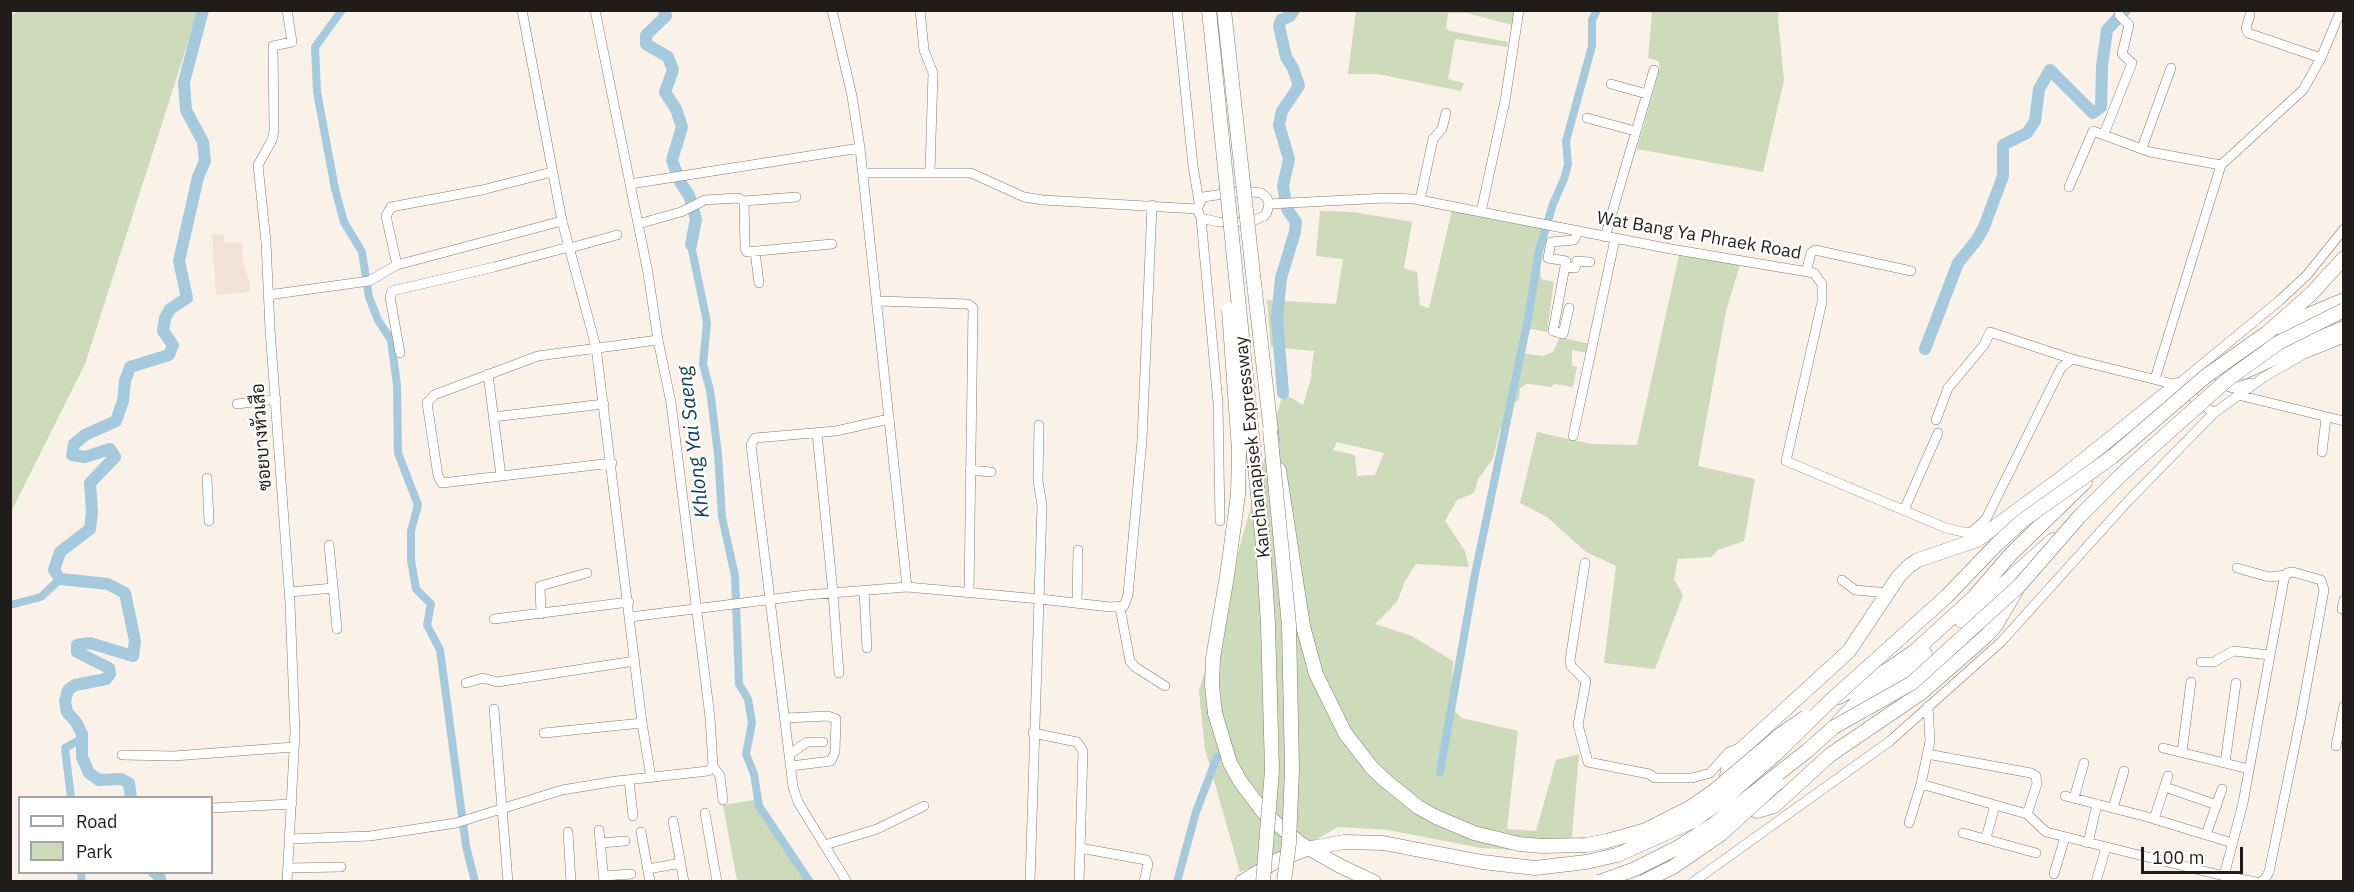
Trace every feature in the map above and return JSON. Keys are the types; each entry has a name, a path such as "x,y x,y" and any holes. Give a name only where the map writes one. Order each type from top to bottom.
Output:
{"highway":[{"name":"Kanchanapisek Expressway","path":"1209,10 1263,545 1268,624 1272,770 1263,882"},
{"name":"Kanchanapisek Expressway","path":"1224,10 1289,625 1292,770 1289,843 1284,882"},
{"path":"1219,115 1224,244 1239,450 1234,535 1213,658 1212,686 1215,713 1230,763 1240,781 1264,813 1301,844 1374,882"},
{"path":"1270,430 1288,517 1309,654 1324,694 1345,733 1372,768 1401,795 1436,817 1474,833 1531,845 1586,845 1626,837 1668,820 1691,807 1714,791 1780,735 1915,651 1964,607 2025,540 2112,457 2192,387 2267,333 2312,293 2343,258"},
{"path":"2267,333 2343,300"},
{"path":"1599,882 1635,870 1677,848 1714,824 1834,728 1858,701 1904,672 2079,517 2149,448 2227,380 2278,343 2343,310"},
{"path":"2227,380 2343,328"},
{"path":"2019,586 1996,625 1986,636 1921,693 1826,759 1774,806 1757,811 1752,809 1727,776 1729,765 1746,745 1849,651 1899,576 1918,560 1977,540 2060,479 2176,385"},
{"path":"1242,882 1278,860 1306,849 1344,842 1383,843 1482,862 1535,868 1586,862 1617,855 1693,820 1725,798 1777,753 1947,596 2015,527 2112,457"},
{"path":"1834,728 1912,683 2019,586 2079,517"},
{"path":"1643,882 1673,867 1721,834 1765,795 1807,751"}],"street":[{"name":"ซอยบางหัวเสือ","path":"287,10 292,42 273,46 274,131 272,140 258,165 266,242 290,592 294,747 287,882"},
{"path":"522,10 562,221 596,347 642,723 651,778"},
{"path":"595,10 648,273 670,403 710,717 713,766 720,776 723,800"},
{"path":"832,10 852,96 860,148 907,587"},
{"path":"920,10 924,50 933,73 930,171"},
{"path":"1177,10 1218,403 1220,520"},
{"path":"1481,212 1505,101 1519,10"},
{"path":"2156,379 2221,165 2304,90 2342,10"},
{"path":"2250,15 2246,28 2248,33 2321,58"},
{"path":"2104,134 2132,65 2132,61 2122,53 2129,29 2123,18"},
{"path":"2142,148 2171,68"},
{"path":"1574,436 1610,238 1635,131 1654,70"},
{"path":"1611,84 1647,94"},
{"path":"1420,200 1433,139 1442,129 1446,113"},
{"path":"1587,118 1635,131"},
{"path":"2069,187 2091,134 2096,131 2151,152 2221,165"},
{"path":"630,184 860,148"},
{"path":"397,265 386,216 391,207 482,190 552,172"},
{"name":"Wat Bang Ya Phraek Road","path":"863,173 971,172 1023,196 1043,200 1152,205 1199,210 1218,222 1250,222 1264,216 1269,204 1267,198 1255,191 1203,197 1199,210"},
{"path":"638,224 705,200 735,198 744,201 796,197"},
{"name":"Wat Bang Ya Phraek Road","path":"1269,204 1386,198 1420,200 1610,238 1814,273 1822,284 1822,302 1786,460 1946,528 1966,533 1973,531 1986,519 2061,368 2072,359"},
{"path":"744,201 745,250 748,252 832,244"},
{"path":"630,617 735,603 907,587 1040,598 1120,608 1124,606 1128,595 1142,440 1152,205"},
{"path":"268,295 358,284 369,281 397,265 562,221"},
{"path":"2176,385 2307,275 2343,229"},
{"path":"1569,308 1563,334 1553,331 1566,261 1548,258 1551,242 1574,240 1578,232"},
{"path":"399,353 390,297 392,291 617,235"},
{"path":"1806,272 1811,253 1815,250 1911,271"},
{"path":"755,252 759,283"},
{"path":"1565,267 1575,268 1577,261 1590,262"},
{"path":"877,301 971,305 969,592"},
{"path":"1936,420 1948,388 1984,345 1990,332 2072,359 2176,385 2214,413"},
{"path":"1693,882 1890,741 2001,642 2129,500 2214,413 2264,377 2304,354 2343,338"},
{"path":"612,463 447,483 439,480 427,412 428,400 434,395 538,356 658,340"},
{"path":"2225,346 2217,365 2217,373 2225,385 2233,388 2240,387 2264,377"},
{"path":"488,374 501,476"},
{"path":"2238,395 2343,421"},
{"path":"237,404 276,399"},
{"path":"493,417 604,404"},
{"path":"2322,452 2326,418"},
{"path":"847,882 794,795 752,441 755,438 836,431 889,419"},
{"path":"1030,882 1042,505 1038,475 1039,425"},
{"path":"817,433 839,673"},
{"path":"1904,510 1938,433"},
{"path":"970,470 991,472"},
{"path":"207,478 209,521"},
{"path":"329,545 337,629"},
{"path":"1077,603 1078,550"},
{"path":"1585,563 1570,660 1571,666 1586,681 1578,724 1588,762 1644,773 1655,778 1692,778 1710,773 1729,752 1746,745"},
{"path":"1921,784 2027,814 2046,832 2224,876 2258,882 2265,879 2269,872 2301,716 2324,590 2323,583 2316,578 2293,572 2269,577 2236,568"},
{"path":"541,614 540,586 587,573"},
{"path":"2224,876 2249,769 2286,575"},
{"path":"1842,580 1855,590 1888,592"},
{"path":"290,592 333,588"},
{"path":"864,591 867,648"},
{"path":"494,619 628,602"},
{"path":"1120,608 1130,661 1135,667 1165,686"},
{"path":"2201,662 2214,662 2233,651 2270,656"},
{"path":"466,683 483,678 497,682 635,661"},
{"path":"2182,752 2191,682"},
{"path":"2225,763 2235,683"},
{"path":"1909,823 1927,754 1930,732 1928,706"},
{"path":"2336,746 2343,706"},
{"path":"494,709 508,882"},
{"path":"786,718 828,716 836,719 835,752 831,761 791,766"},
{"path":"544,733 642,723"},
{"path":"1033,734 1077,742 1083,751 1079,882"},
{"path":"790,754 807,742 822,742"},
{"path":"122,755 174,756 294,747"},
{"path":"2163,748 2249,769"},
{"path":"1927,754 2031,773 2036,776 2037,784 2027,814"},
{"path":"2084,764 2069,797 2226,841"},
{"path":"290,839 370,836 456,823 562,790 708,771 713,766"},
{"path":"2113,808 2124,771"},
{"path":"2154,819 2168,776"},
{"path":"630,780 633,816"},
{"path":"2164,787 2217,805"},
{"path":"2206,835 2222,789"},
{"path":"213,808 292,804"},
{"path":"2088,843 2097,804"},
{"path":"1986,838 1995,805"},
{"path":"825,845 877,829 924,806"},
{"path":"705,813 717,882"},
{"path":"673,821 684,882"},
{"path":"599,830 604,879 631,874"},
{"path":"568,832 571,882"},
{"path":"641,832 650,882"},
{"path":"1964,833 2036,853"},
{"path":"2054,874 2065,837"},
{"path":"601,843 625,841"},
{"path":"2096,882 2106,847"},
{"path":"1080,848 1146,860 1148,864 1144,882"},
{"path":"648,869 681,863"},
{"path":"289,868 341,867"}],"shaded area":[{"path":"224,234 225,243 242,242 243,261 250,283 250,292 216,295 212,235"}],"green space":[{"path":"20,10 198,11 85,364 11,512 10,16"},
{"path":"1356,11 1514,11 1512,25 1467,13 1448,13 1446,28 1450,31 1508,42 1507,47 1455,39 1448,79 1464,83 1461,91 1378,74 1348,74"},
{"path":"1649,11 1779,11 1784,80 1763,172 1637,149 1660,68 1658,61 1648,58 1652,14"},
{"path":"1452,210 1543,229 1541,279 1554,282 1547,332 1532,329 1523,332 1521,353 1543,356 1553,352 1560,337 1590,344 1587,353 1572,350 1572,366 1577,367 1573,387 1527,384 1520,388 1519,400 1513,403 1510,427 1500,429 1493,459 1478,479 1474,493 1457,500 1445,521 1465,551 1469,567 1416,564 1405,581 1397,602 1375,624 1412,636 1453,661 1451,708 1462,718 1518,731 1507,829 1536,831 1556,760 1579,754 1571,846 1515,850 1481,848 1388,830 1338,827 1305,846 1240,872 1205,749 1199,691 1283,393 1303,405 1312,375 1314,351 1271,347 1267,300 1336,304 1343,259 1316,256 1320,211 1353,212 1412,222 1404,268 1417,272 1420,305 1429,308","holes":["1337,442 1384,453 1375,475 1357,476 1355,455 1333,450"]},
{"path":"1680,251 1740,265 1726,311 1698,466 1755,479 1744,541 1718,550 1711,557 1678,559 1674,579 1683,595 1655,669 1604,663 1616,566 1586,552 1547,517 1520,503 1537,432 1591,444 1637,445"},
{"path":"754,800 806,881 737,881 723,805"}],"waterway":[{"path":"131,796 129,783 121,779 99,780 89,773 82,757 82,734 76,722 67,712 65,701 68,690 75,685 106,679 110,674 109,668 77,652 77,645 90,643 133,656 135,641 125,593 108,584 60,579 54,570 60,552 90,529 92,512 90,483 115,457 110,449 85,457 72,455 74,444 85,435 116,421 130,367 169,355 173,345 163,331 165,318 170,309 187,298 179,261 198,177 205,161 203,142 186,110 184,82 203,10"},
{"path":"342,10 315,47 317,92 335,189 344,222 362,252 369,297 378,320 391,340 397,385 398,453 418,505 411,531 411,560 416,589 431,604 427,625 440,650 466,846 475,882"},
{"name":"Khlong Yai Saeng","path":"664,10 666,16 646,35 646,44 668,57 673,70 665,92 676,109 682,127 672,160 680,182 689,195 696,219 691,245"},
{"path":"1283,393 1277,318 1281,278 1296,222 1287,209 1283,186 1289,159 1279,125 1282,111 1299,86 1293,68 1286,57 1279,26 1281,20 1290,16 1294,10"},
{"path":"1440,772 1475,574 1528,319 1539,251 1568,164 1566,141 1592,46 1592,20 1597,10"},
{"path":"1925,349 1958,263 1984,227 2003,176 2003,145 2027,133 2035,121 2039,89 2050,70 2093,113 2101,107 2102,66 2107,30 2125,10"},
{"name":"Khlong Yai Saeng","path":"691,245 707,322 703,364 710,390 718,454 722,517 735,576 739,684 748,699 752,723 746,754 754,774 759,806 810,882"},
{"path":"10,605 41,597 60,579"},
{"path":"71,796 65,748 83,738"},
{"path":"1177,882 1196,812 1217,757"},
{"path":"81,874 82,882"},
{"path":"156,874 161,882"}]}
